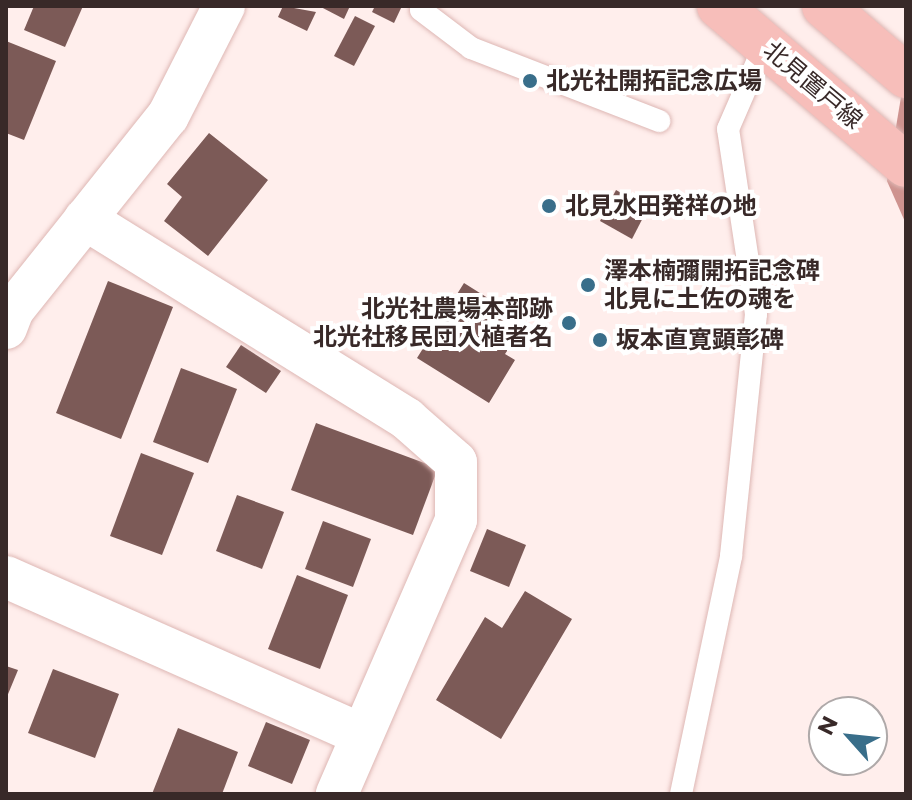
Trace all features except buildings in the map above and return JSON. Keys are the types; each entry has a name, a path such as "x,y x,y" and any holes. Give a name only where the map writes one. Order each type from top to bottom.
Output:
{"main road":[{"name":"北見置戸線","path":"719,6 906,165"},
{"path":"824,6 906,76"}],"street":[{"path":"6,328 13,310 168,116 224,6"},
{"path":"85,219 407,419 456,462 456,520 337,794"},
{"path":"6,577 361,734"}],"lane":[{"path":"423,6 421,10 471,48 659,121"},
{"path":"681,794 731,556 756,314 728,129 774,51"}],"shaded area":[{"path":"906,67 906,224 887,181"}],"place":[{"name":"北光社開拓記念広場","path":"530,81"},
{"name":"北見水田発祥の地","path":"549,206"},
{"name":"澤本楠彌開拓記念碑 北見に土佐の魂を","path":"588,285"},
{"name":"北光社農場本部跡 北光社移民団入植者名","path":"569,323"},
{"name":"坂本直寛顕彰碑","path":"600,340"}]}
